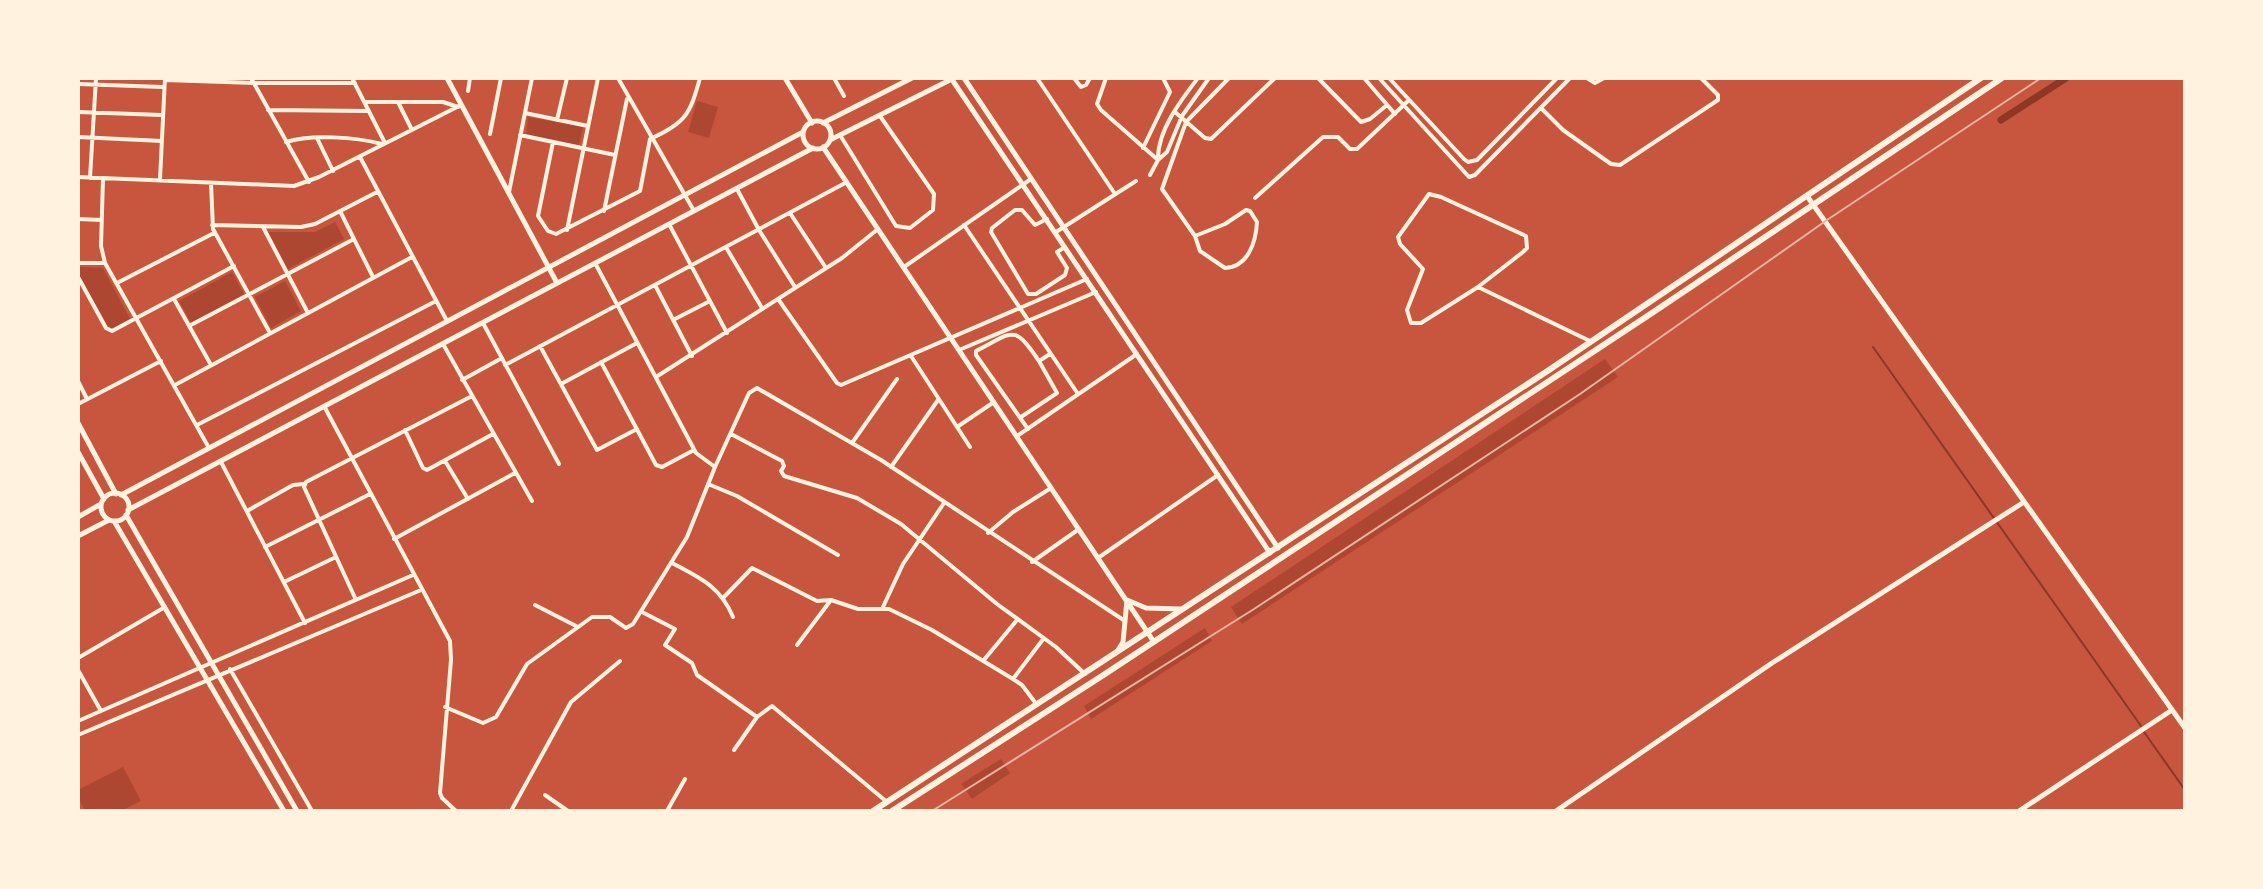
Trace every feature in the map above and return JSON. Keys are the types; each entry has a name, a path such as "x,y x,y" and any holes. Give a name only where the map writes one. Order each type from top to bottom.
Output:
{"main road":[{"path":"873,811 1591,342 1981,78"},
{"path":"897,810 2002,78"}],"street":[{"path":"90,178 96,78"},
{"path":"447,78 557,283"},
{"path":"468,91 470,78"},
{"path":"490,134 501,78"},
{"path":"509,192 532,78"},
{"path":"557,120 567,78"},
{"path":"567,230 598,78"},
{"path":"618,78 650,139 694,211"},
{"path":"650,139 672,129 686,117 700,78"},
{"path":"834,78 844,96"},
{"path":"78,517 803,132 812,123 823,123 912,78"},
{"path":"78,536 813,148 823,147 830,140 952,78 1270,553"},
{"path":"964,78 1278,548"},
{"path":"1037,78 1115,194"},
{"path":"1074,78 1081,87 1090,78"},
{"path":"1106,78 1097,104 1106,116 1158,160"},
{"path":"1143,148 1170,92 1163,78"},
{"path":"1158,160 1158,150 1175,112 1198,78"},
{"path":"1150,175 1158,160 1167,152 1181,118 1209,78"},
{"path":"1195,236 1225,224 1246,210 1257,222 1252,247 1232,268 1221,266 1197,247 1195,236 1162,189 1186,122 1229,78"},
{"path":"1175,112 1205,138 1211,139 1275,78"},
{"path":"1318,78 1361,122 1370,119 1387,105"},
{"path":"1364,78 1395,114"},
{"path":"1379,78 1469,177 1475,175 1570,78"},
{"path":"1389,78 1468,162 1477,160 1557,78"},
{"path":"1587,78 1595,83 1604,78"},
{"path":"1541,108 1569,135 1611,164 1620,165 1718,100 1718,95 1701,78"},
{"path":"160,179 165,79 353,80 384,144"},
{"path":"787,79 812,123"},
{"path":"253,81 309,182"},
{"path":"78,84 163,87"},
{"path":"604,211 628,98"},
{"path":"1255,198 1323,137 1338,137 1354,150 1409,100"},
{"path":"364,102 443,102 460,106"},
{"path":"398,102 412,130"},
{"path":"78,177 294,186 333,171 460,106"},
{"path":"268,110 369,111"},
{"path":"1526,110 1533,116"},
{"path":"78,112 162,115"},
{"path":"525,113 588,126"},
{"path":"840,135 896,226 910,228 933,210 934,194 880,116"},
{"path":"823,123 830,132 830,140"},
{"path":"803,132 806,144 813,148"},
{"path":"520,135 615,155"},
{"path":"78,137 162,141"},
{"path":"286,142 317,138 367,140 384,144"},
{"path":"317,138 333,171"},
{"path":"553,142 538,218 552,233 567,230 640,191 650,139"},
{"path":"823,147 1154,642"},
{"path":"360,157 447,322"},
{"path":"776,168 782,176"},
{"path":"103,178 101,246 105,263 209,448"},
{"path":"904,267 1031,179"},
{"path":"1056,232 1136,181"},
{"path":"505,365 847,182"},
{"path":"211,183 215,233 270,333"},
{"path":"737,189 795,287"},
{"path":"212,225 301,227 377,192"},
{"path":"1429,194 1526,236 1527,248 1478,287 1421,323 1415,324 1408,319 1407,310 1423,269 1400,244 1398,237 1429,194"},
{"path":"1807,196 2185,728"},
{"path":"1047,219 1035,225 1018,209 992,228 991,232 1028,294 1036,294 1065,275 1067,268 1057,252 1065,247"},
{"path":"340,211 373,277"},
{"path":"790,213 826,268"},
{"path":"78,219 101,220"},
{"path":"669,224 727,333"},
{"path":"964,225 1078,394"},
{"path":"263,227 308,313"},
{"path":"656,377 826,268 878,229"},
{"path":"117,283 215,233"},
{"path":"189,326 354,239"},
{"path":"726,248 762,308"},
{"path":"175,385 412,257"},
{"path":"78,263 105,263"},
{"path":"595,263 694,450 715,467"},
{"path":"78,277 108,330 116,330 234,266"},
{"path":"778,299 839,385 1087,279"},
{"path":"655,286 692,356"},
{"path":"1478,287 1591,342"},
{"path":"78,296 86,291"},
{"path":"959,350 1096,292"},
{"path":"174,299 211,365"},
{"path":"197,425 436,301"},
{"path":"673,320 710,301"},
{"path":"1115,322 1123,317"},
{"path":"483,323 559,464"},
{"path":"1020,417 1057,393 1039,361 1016,333 976,351 979,360 1028,429"},
{"path":"561,384 637,343"},
{"path":"443,344 532,501"},
{"path":"540,346 597,450 637,429"},
{"path":"1039,361 1050,354"},
{"path":"1017,436 1137,354"},
{"path":"911,356 970,447"},
{"path":"462,380 502,358"},
{"path":"78,404 161,361"},
{"path":"601,362 657,467 694,450"},
{"path":"852,443 897,379"},
{"path":"78,381 87,399"},
{"path":"445,707 483,723 493,720 527,664 592,617 603,616 629,628 672,563 696,518 715,467 749,393 757,388 891,467 1125,621"},
{"path":"247,511 472,396"},
{"path":"891,467 938,400"},
{"path":"957,427 994,402"},
{"path":"324,406 450,641 440,793 456,811"},
{"path":"78,423 119,494 127,501 127,512 297,811"},
{"path":"405,430 423,468 431,469 493,434"},
{"path":"731,434 782,461 784,476 857,498 920,538 1018,620 1066,655 1085,674"},
{"path":"1201,451 1210,445"},
{"path":"78,452 103,502 102,511 112,520 165,607 284,811"},
{"path":"221,461 305,623"},
{"path":"445,461 468,499"},
{"path":"394,539 515,473"},
{"path":"1098,558 1218,475"},
{"path":"304,484 356,600"},
{"path":"708,484 737,496 838,555"},
{"path":"988,533 1013,512 1052,488"},
{"path":"265,547 370,494"},
{"path":"1556,811 1772,663 2024,502"},
{"path":"883,607 920,538 944,503"},
{"path":"1032,562 1079,529"},
{"path":"284,582 336,557"},
{"path":"672,563 699,577 724,597 733,617"},
{"path":"724,597 752,568 817,601 831,600 858,609 883,607 932,630 1013,679 1022,685 1037,705"},
{"path":"78,721 413,575"},
{"path":"78,735 421,590"},
{"path":"797,645 831,600"},
{"path":"1127,600 1156,609 1185,608"},
{"path":"1116,654 1123,642 1127,600"},
{"path":"535,605 578,627"},
{"path":"78,658 165,607"},
{"path":"642,612 675,629 665,645 692,663 697,675 757,717"},
{"path":"983,661 1018,620"},
{"path":"1013,679 1044,638"},
{"path":"511,811 571,702 620,661"},
{"path":"230,669 312,811"},
{"path":"78,670 101,711"},
{"path":"110,707 117,718"},
{"path":"734,750 757,717 768,707 778,709 887,802"},
{"path":"2019,811 2172,710"},
{"path":"667,811 685,779"},
{"path":"545,795 568,811"}],"shaded area":[{"path":"697,101 718,107 709,138 688,132"},
{"path":"528,117 583,127 579,145 526,136"},
{"path":"335,222 344,239 288,269 268,232 315,232"},
{"path":"78,267 103,268 130,319 110,330 78,273"},
{"path":"232,272 244,294 191,323 179,301"},
{"path":"285,281 301,311 271,328 255,297"},
{"path":"1605,359 1618,377 1242,624 1231,607"},
{"path":"1205,628 1212,641 1091,719 1084,706"},
{"path":"1001,759 1010,773 972,799 961,784"},
{"path":"123,767 141,801 121,811 85,811 78,790"}],"waterway":[{"path":"2001,120 2066,78"},
{"path":"1873,347 2141,726"},
{"path":"2144,732 2185,790"}],"railway":[{"path":"932,811 1254,609 1580,394 1827,220 2041,78"}]}
